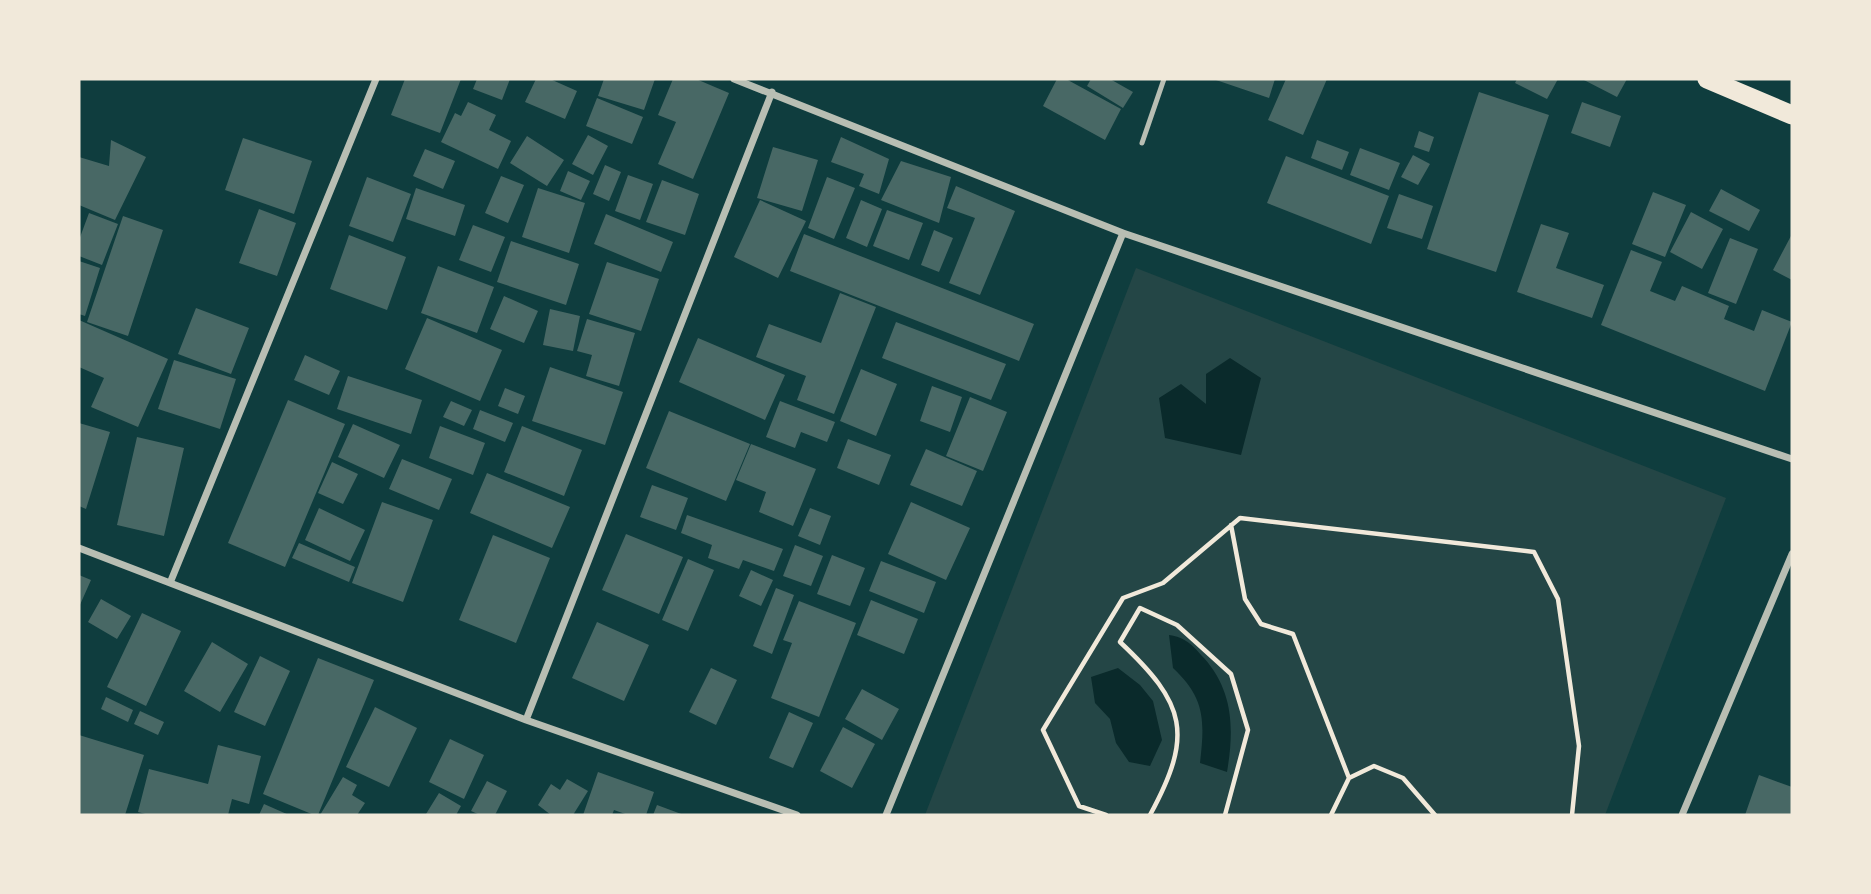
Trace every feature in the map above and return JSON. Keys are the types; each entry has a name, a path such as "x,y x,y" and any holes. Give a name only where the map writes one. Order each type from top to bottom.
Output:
{"highway":[{"path":"1707,79 1792,115"}],"street":[{"path":"170,583 376,79"},
{"path":"734,79 1123,233 1792,459"},
{"path":"526,720 772,92"},
{"path":"886,815 1123,233"},
{"path":"79,548 526,720 797,815"},
{"path":"1682,815 1792,554"}],"lane":[{"path":"1142,143 1164,79"}],"path":[{"path":"1106,815 1079,806 1043,730 1123,598 1163,583 1240,518 1534,551 1558,599 1579,746 1572,815"},
{"path":"1231,525 1245,599 1261,624 1293,634 1349,778"},
{"path":"1150,815 1171,776 1179,722 1154,675 1120,642 1140,608 1177,625 1231,674 1248,730 1225,815"},
{"path":"1331,815 1349,778 1374,766 1403,778 1435,815"}],"shaded area":[{"path":"1136,268 1726,498 1605,815 925,815"},
{"path":"1230,358 1261,378 1241,455 1165,438 1159,398 1181,384 1206,404 1206,374"},
{"path":"1169,635 1185,640 1192,646 1214,671 1221,684 1231,726 1227,772 1200,763 1200,711 1191,689 1173,668"},
{"path":"1118,668 1140,685 1153,701 1162,740 1150,766 1129,762 1116,743 1110,719 1095,703 1091,677"}],"building":[{"path":"405,79 461,79 440,133 391,115"},
{"path":"477,79 510,79 502,100 473,89"},
{"path":"536,79 550,79 577,91 565,119 525,102"},
{"path":"604,79 655,79 644,110 598,96"},
{"path":"673,79 696,79 729,93 693,179 658,164 676,122 658,115"},
{"path":"1057,79 1066,79 1121,109 1105,140 1043,106"},
{"path":"1091,79 1110,79 1133,92 1123,108 1087,86"},
{"path":"1213,79 1275,79 1269,98"},
{"path":"1286,79 1327,79 1303,135 1268,120"},
{"path":"1517,79 1558,79 1547,99 1515,83"},
{"path":"1582,79 1627,79 1617,97"},
{"path":"1479,92 1549,115 1496,272 1427,249"},
{"path":"597,98 643,117 632,144 586,126"},
{"path":"468,102 496,115 489,130 511,141 498,169 441,142 455,113 461,116"},
{"path":"1582,102 1621,116 1610,147 1571,133"},
{"path":"1419,131 1434,137 1429,152 1414,147"},
{"path":"588,135 608,146 593,175 572,164"},
{"path":"527,136 564,160 547,186 510,163"},
{"path":"841,137 889,159 879,194 859,186 864,174 831,162"},
{"path":"243,138 312,161 294,214 225,190"},
{"path":"111,140 146,157 115,220 79,205 79,157 109,166"},
{"path":"1317,140 1349,152 1342,170 1311,158"},
{"path":"773,147 818,160 802,211 757,198"},
{"path":"1360,148 1400,163 1389,190 1350,175"},
{"path":"425,149 455,161 443,189 413,176"},
{"path":"1413,155 1430,164 1418,185 1401,177"},
{"path":"1286,156 1389,196 1371,244 1267,203"},
{"path":"901,161 951,177 939,223 881,200"},
{"path":"605,165 621,172 609,201 593,194"},
{"path":"568,171 590,181 581,200 560,191"},
{"path":"628,175 653,184 640,220 615,211"},
{"path":"501,176 524,185 508,223 485,213"},
{"path":"367,177 411,194 393,242 349,226"},
{"path":"827,177 855,188 834,239 808,228"},
{"path":"662,180 699,194 685,235 646,222"},
{"path":"956,186 1015,211 980,295 949,283 975,218 947,208"},
{"path":"416,188 465,205 455,236 406,219"},
{"path":"538,188 585,203 569,253 522,237"},
{"path":"1721,189 1760,210 1749,231 1709,211"},
{"path":"1653,192 1686,205 1665,257 1632,244"},
{"path":"1399,194 1433,206 1422,239 1387,228"},
{"path":"760,200 806,221 778,278 734,257"},
{"path":"861,200 882,209 867,247 846,238"},
{"path":"259,209 296,223 277,276 239,263"},
{"path":"887,210 923,223 909,260 873,246"},
{"path":"1691,212 1723,229 1702,269 1670,252"},
{"path":"89,213 118,224 102,265 79,256 79,240"},
{"path":"606,214 673,242 661,272 594,244"},
{"path":"123,216 163,230 128,336 87,322"},
{"path":"1541,224 1569,233 1556,268 1604,285 1592,318 1517,292"},
{"path":"473,225 505,237 491,272 459,260"},
{"path":"934,230 953,238 939,272 921,265"},
{"path":"804,234 1034,324 1019,361 790,271"},
{"path":"1792,234 1792,280 1773,270"},
{"path":"349,235 406,257 387,310 330,289"},
{"path":"1730,238 1758,249 1736,304 1708,293"},
{"path":"511,241 579,264 566,305 497,282"},
{"path":"1631,250 1662,262 1650,291 1675,301 1682,286 1729,306 1724,319 1754,331 1762,310 1792,322 1765,391 1601,325"},
{"path":"79,261 100,268 85,316 79,314"},
{"path":"607,262 659,279 641,331 589,314"},
{"path":"438,266 494,287 477,333 421,313"},
{"path":"840,293 876,307 834,414 797,400 806,376 756,357 769,324 821,343"},
{"path":"504,296 538,311 524,343 490,329"},
{"path":"196,308 249,328 231,374 178,354"},
{"path":"550,309 580,316 573,351 543,345"},
{"path":"427,318 502,350 480,401 405,369"},
{"path":"587,319 635,333 619,386 586,376 592,355 577,351"},
{"path":"79,320 168,359 138,427 91,407 104,378 79,367"},
{"path":"896,322 1006,364 991,400 882,358"},
{"path":"698,338 785,375 765,420 679,382"},
{"path":"305,355 340,371 329,395 294,380"},
{"path":"174,360 236,379 220,429 158,409"},
{"path":"550,367 623,392 605,445 532,421"},
{"path":"861,369 897,384 876,436 840,421"},
{"path":"348,376 422,400 411,434 337,409"},
{"path":"932,386 962,397 950,432 920,421"},
{"path":"505,388 525,396 518,414 498,406"},
{"path":"970,397 1007,412 983,471 946,456"},
{"path":"288,400 345,424 285,567 228,543"},
{"path":"451,401 472,410 464,426 443,417"},
{"path":"780,401 835,422 827,442 801,432 795,448 766,437"},
{"path":"480,410 513,423 505,442 473,429"},
{"path":"669,411 750,444 726,501 646,468"},
{"path":"79,423 110,432 86,509 79,506"},
{"path":"353,424 400,445 384,478 338,457"},
{"path":"440,426 485,443 473,475 429,458"},
{"path":"522,426 582,450 564,496 504,472"},
{"path":"137,437 184,448 164,536 117,525"},
{"path":"848,439 891,455 879,485 837,468"},
{"path":"751,444 816,469 793,526 759,512 766,492 736,480"},
{"path":"926,449 977,471 962,506 910,485"},
{"path":"402,459 452,479 439,510 389,489"},
{"path":"332,462 358,474 343,504 318,493"},
{"path":"487,473 570,507 552,548 470,513"},
{"path":"652,485 688,498 676,530 640,517"},
{"path":"382,502 433,520 403,602 352,583"},
{"path":"911,502 970,528 946,580 888,554"},
{"path":"319,508 365,530 350,561 305,540"},
{"path":"810,508 831,516 820,545 798,536"},
{"path":"687,515 783,549 774,571 743,560 739,569 708,558 712,545 681,533"},
{"path":"626,534 683,557 659,614 602,590"},
{"path":"493,535 550,558 516,643 459,620"},
{"path":"299,543 355,567 349,582 292,558"},
{"path":"795,545 823,556 811,586 783,576"},
{"path":"832,555 865,568 850,606 817,594"},
{"path":"688,559 714,570 688,631 662,620"},
{"path":"881,561 936,582 924,613 869,591"},
{"path":"751,570 773,580 761,606 739,596"},
{"path":"79,575 91,580 79,607"},
{"path":"776,588 794,595 772,654 753,646"},
{"path":"101,599 131,616 117,639 88,622"},
{"path":"871,600 918,619 904,654 857,635"},
{"path":"799,601 856,623 819,717 771,698 792,643 783,640"},
{"path":"142,613 181,631 146,706 107,687"},
{"path":"597,622 649,645 624,701 572,678"},
{"path":"212,642 248,664 220,712 184,691"},
{"path":"260,656 290,671 265,726 234,712"},
{"path":"318,658 374,680 318,815 314,815 263,794"},
{"path":"711,668 737,680 716,725 689,712"},
{"path":"862,689 899,709 882,740 845,719"},
{"path":"106,697 133,710 128,722 101,709"},
{"path":"375,707 417,728 389,787 346,767"},
{"path":"140,711 164,722 158,735 134,724"},
{"path":"789,712 813,723 793,768 769,758"},
{"path":"843,727 875,744 852,788 820,771"},
{"path":"79,735 144,755 125,815 79,814"},
{"path":"450,739 484,755 464,799 429,782"},
{"path":"218,745 261,756 249,804 232,799 228,815 149,815 138,812 149,769 208,784"},
{"path":"598,772 654,792 646,815 628,815 614,810 612,815 583,815"},
{"path":"1759,775 1792,787 1792,815 1745,815"},
{"path":"343,777 357,785 352,795 365,803 357,815 320,815"},
{"path":"567,779 588,791 573,815 551,815 538,805 551,784 560,790"},
{"path":"487,781 507,791 495,815 480,815 471,811"},
{"path":"439,793 461,806 456,815 426,814"},
{"path":"264,804 289,815 259,815"},
{"path":"657,805 684,815 653,815"}]}
